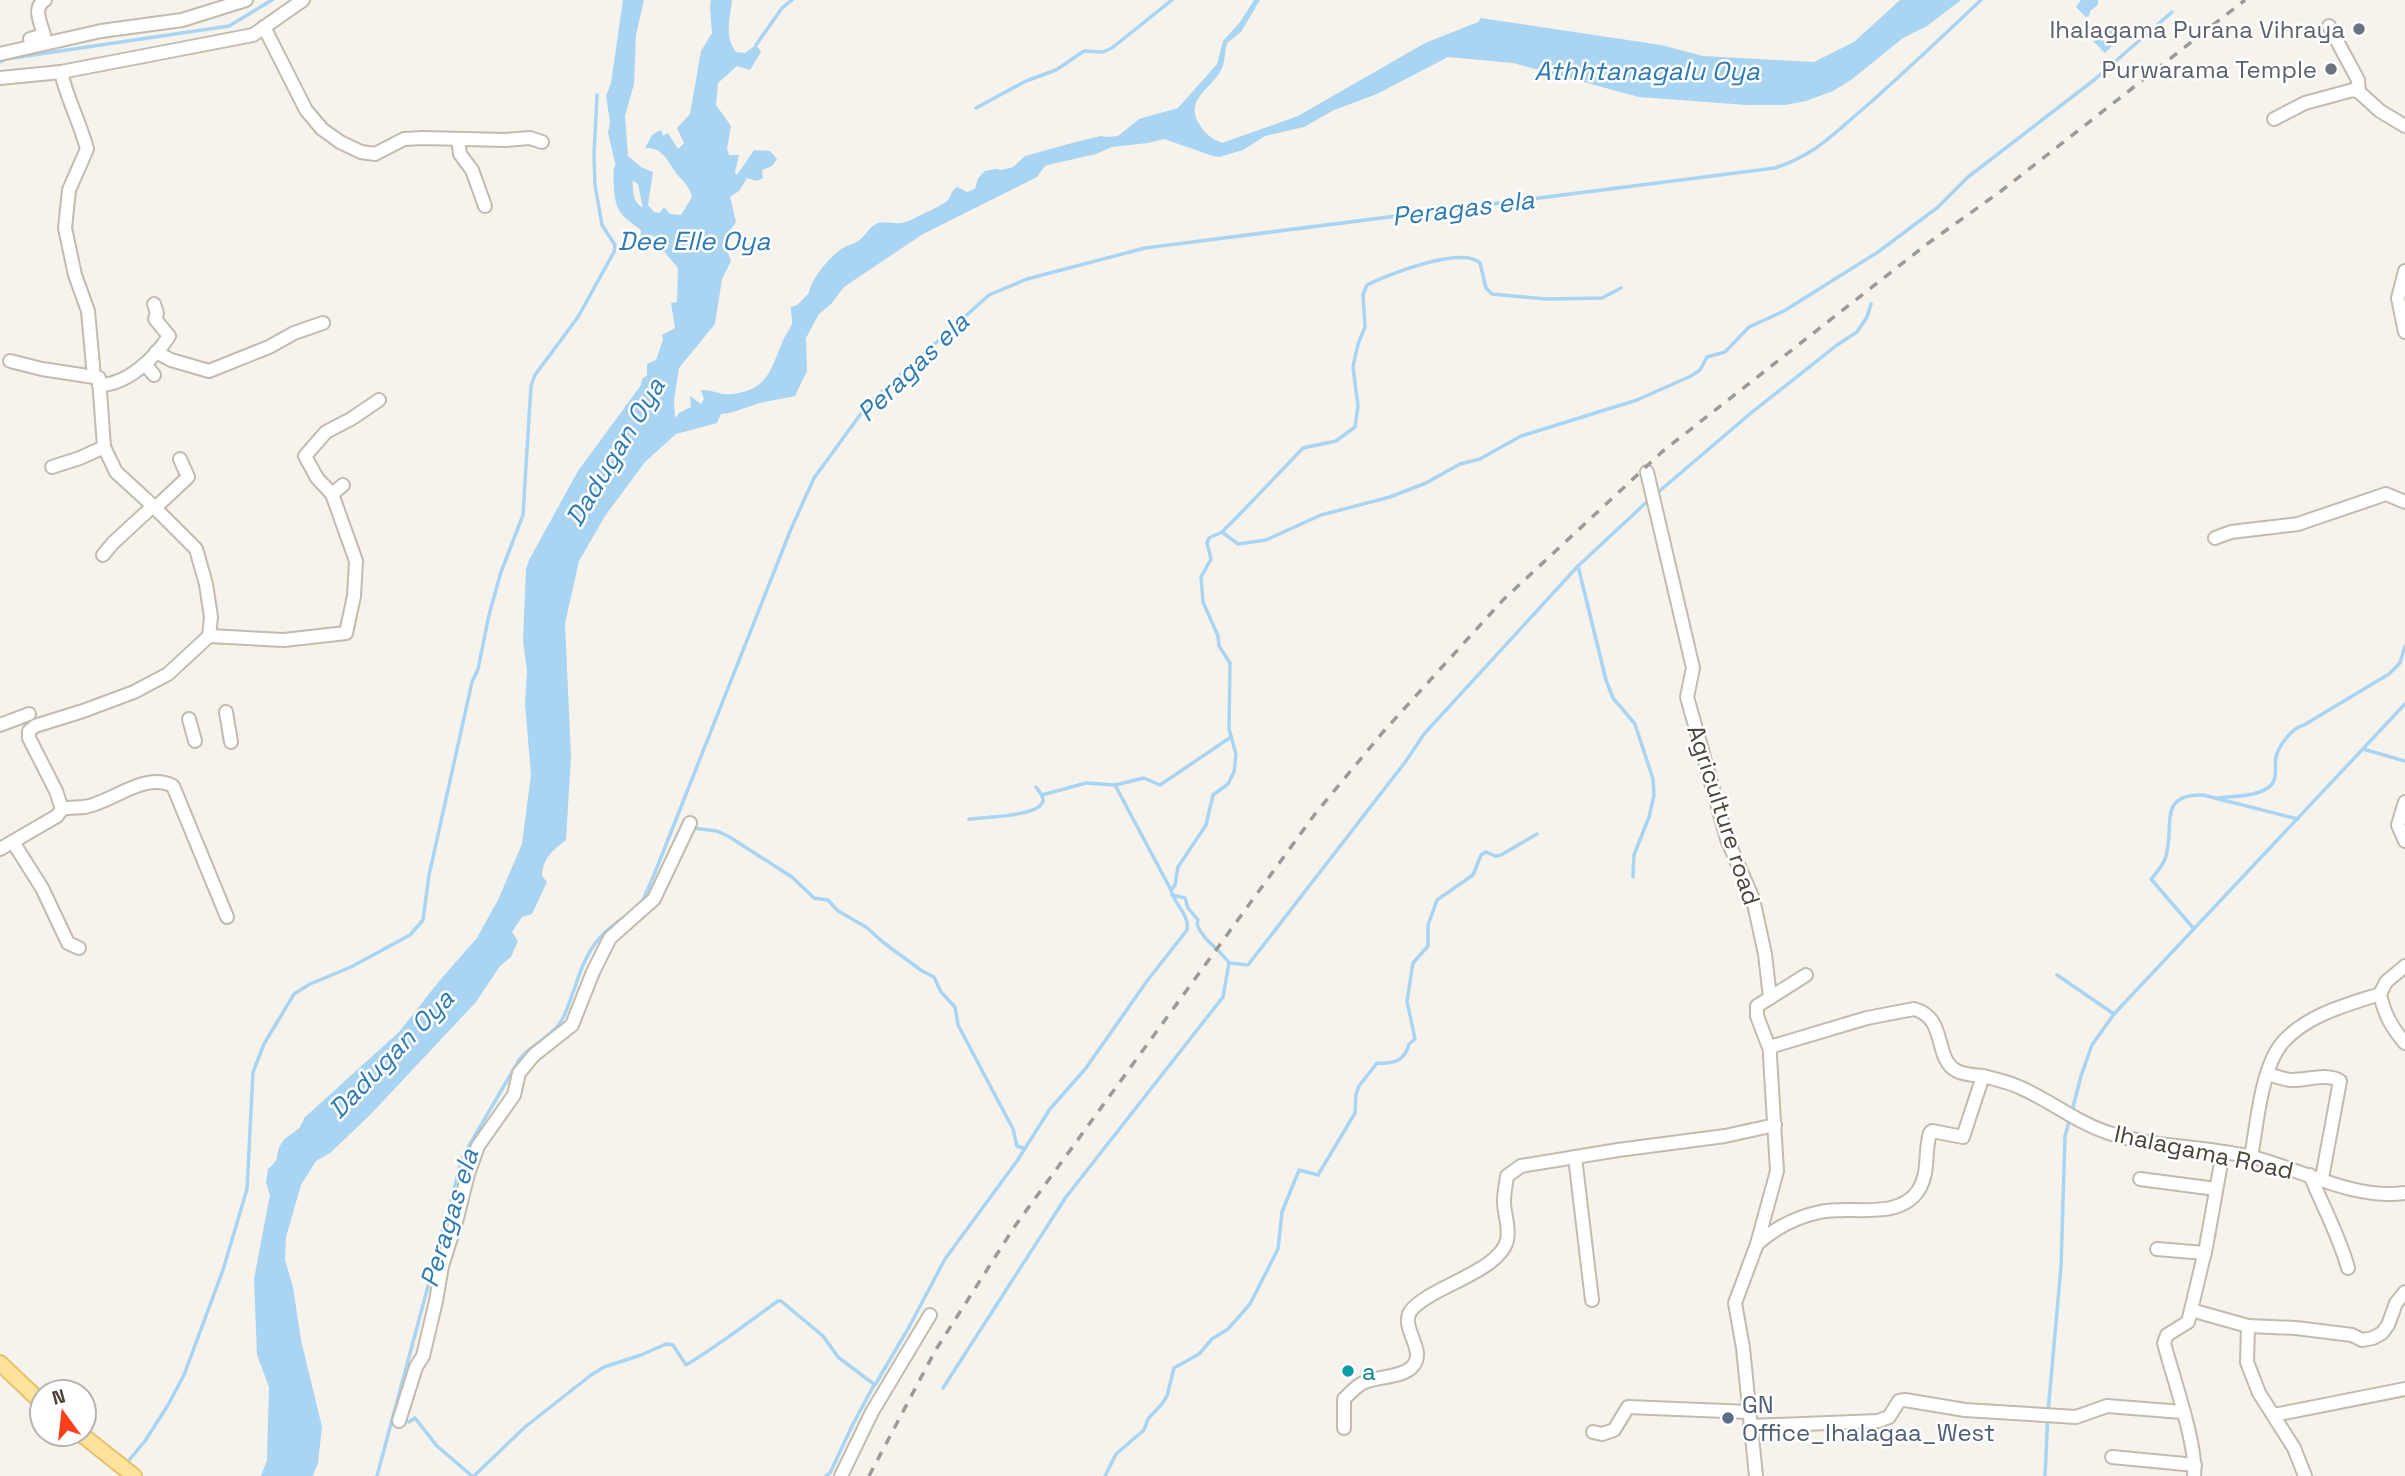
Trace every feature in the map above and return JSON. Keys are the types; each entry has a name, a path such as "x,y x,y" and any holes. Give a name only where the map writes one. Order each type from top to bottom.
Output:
{"main road":[{"path":"0,1363 28,1390"},
{"path":"98,1447 134,1476"}],"street":[{"path":"0,51 44,36 37,12 40,3 45,0"},
{"path":"0,51 101,31 182,20 246,0"},
{"path":"0,78 61,72 253,35 303,0"},
{"path":"2329,26 2358,80 2360,92 2380,111 2405,126"},
{"path":"264,27 306,110 322,129 360,152 375,154 404,139 530,138 542,142"},
{"path":"61,72 66,96 87,149 69,190 65,228 73,267 88,311 104,447 116,472 196,549 206,584 211,617 209,636 168,674 122,697 36,726 29,731 29,738 56,791 62,809"},
{"path":"2274,119 2305,103 2345,91 2360,92"},
{"path":"458,139 460,154 472,170 485,206"},
{"path":"2405,271 2398,298 2405,332"},
{"path":"10,361 109,385 145,363 169,336 155,319 157,313 154,304"},
{"path":"156,352 171,360 209,372 323,323"},
{"path":"145,363 154,375"},
{"path":"209,636 284,640 346,633 354,596 356,561 332,494 317,478 305,456 326,432 379,400"},
{"path":"52,467 104,447"},
{"path":"103,555 188,477 180,459"},
{"name":"Agriculture road","path":"1647,472 1693,668 1687,697 1727,839 1752,899 1765,954 1769,998"},
{"path":"332,494 344,485"},
{"path":"2215,538 2231,532 2298,524 2386,494 2405,502"},
{"path":"226,712 231,742"},
{"path":"0,726 29,714"},
{"path":"188,719 195,741"},
{"path":"0,849 57,816 62,809 85,807 160,781 173,786 227,917"},
{"path":"2405,802 2398,825 2405,841"},
{"path":"399,1421 416,1367 423,1356 442,1266 478,1146 514,1095 519,1073 534,1055 572,1025 610,938 654,899 690,822"},
{"path":"13,842 42,888 68,943 79,948"},
{"path":"2405,965 2386,982 2380,994 2393,1029 2405,1043"},
{"path":"1756,1476 1735,1303 1757,1244 1777,1171 1770,1050 1756,1011 1757,1006 1806,975"},
{"path":"2251,1157 2272,1058 2282,1042 2301,1026 2334,1009 2380,994"},
{"name":"Ihalagama Road","path":"1770,1050 1773,1046 1859,1020 1914,1009 1922,1011 1933,1021 1946,1058 1959,1073 1983,1076 2018,1086 2107,1133 2251,1157 2351,1190 2376,1195 2405,1193"},
{"path":"2268,1074 2290,1080 2328,1077 2340,1081 2316,1177 2327,1216 2339,1237 2348,1268"},
{"path":"1757,1244 1771,1233 1803,1216 1840,1208 1880,1209 1898,1206 1912,1198 1924,1178 1930,1133 1932,1131 1963,1137 1983,1076"},
{"path":"1344,1428 1344,1399 1365,1382 1403,1372 1411,1368 1416,1361 1417,1347 1410,1333 1408,1316 1411,1311 1500,1253 1507,1240 1504,1204 1507,1176 1521,1166 1640,1146 1724,1136 1775,1125"},
{"path":"2112,1457 2195,1471 2164,1343 2167,1335 2188,1322 2205,1253 2223,1152"},
{"path":"1575,1157 1592,1300"},
{"path":"2140,1180 2216,1189"},
{"path":"2157,1249 2205,1253"},
{"path":"2191,1310 2248,1326 2351,1335 2362,1340 2373,1339 2382,1333 2396,1303 2405,1292"},
{"path":"841,1476 872,1412 930,1315"},
{"path":"2248,1326 2247,1362 2259,1393 2294,1448 2305,1476"},
{"path":"2274,1415 2405,1389"},
{"path":"1750,1426 1878,1421 1889,1417 1899,1401 1905,1400 1965,1410 2076,1417 2107,1406 2182,1412"},
{"path":"1594,1432 1602,1434 1614,1430 1628,1407 1749,1412"}],"water":[{"name":"Dee Elle Oya","path":"623,0 644,0 636,35 634,84 625,116 628,156 641,167 653,172 648,205 654,212 660,213 664,207 670,214 681,215 692,197 687,185 662,154 655,149 645,148 652,135 661,130 663,136 668,133 678,149 684,143 677,128 690,114 701,51 712,33 711,0 732,0 729,34 736,52 745,53 756,45 761,52 750,70 737,66 718,83 716,105 731,126 727,149 729,155 739,155 735,172 737,175 754,150 770,151 777,159 772,166 762,170 763,178 757,181 747,178 739,191 730,197 736,222 723,240 731,261 722,279 715,324 679,368 674,400 675,418 691,407 690,396 701,404 704,399 701,390 733,394 745,392 761,383 791,325 791,307 797,305 809,293 817,275 833,256 861,239 875,224 909,221 946,202 957,187 967,192 975,189 978,178 985,171 1013,167 1025,156 1072,143 1101,136 1118,136 1139,119 1178,108 1217,64 1223,41 1240,22 1254,0 1260,0 1241,32 1227,43 1221,70 1197,100 1195,107 1195,114 1203,129 1222,143 1298,116 1425,43 1478,22 1481,18 1661,45 1703,56 1814,62 1854,42 1900,0 1961,0 1927,26 1903,38 1833,91 1785,105 1639,97 1513,63 1448,57 1377,94 1334,110 1304,127 1265,136 1243,150 1219,157 1164,139 1112,147 1096,154 1045,166 1037,177 923,234 844,287 819,314 806,338 807,371 795,396 721,414 717,423 676,434 645,462 605,516 579,561 565,624 571,756 566,840 546,860 542,876 547,882 532,914 522,917 512,932 518,941 511,957 500,966 476,1002 369,1116 330,1153 316,1161 301,1185 286,1237 285,1260 322,1427 318,1463 313,1476 261,1476 267,1460 269,1387 257,1355 254,1279 270,1195 266,1183 268,1169 276,1159 281,1144 300,1127 304,1118 399,1032 477,938 498,900 522,844 531,775 525,704 527,671 523,641 526,569 578,471 641,385 642,379 647,375 647,364 656,360 663,340 662,335 675,328 671,303 677,302 678,268 652,235 646,237 651,249 640,245 641,230 633,224 630,216 634,215 636,209 640,212 643,209 638,184 629,178 630,193 623,196 608,133 610,122 606,96 611,83"},
{"path":"2081,0 2098,0 2098,5 2090,11 2089,16 2086,17 2076,7"},
{"path":"2107,26 2120,38 2105,53 2093,41"}],"waterway":[{"path":"0,62 229,26 272,0"},
{"path":"756,45 782,8 792,0"},
{"path":"976,108 1026,81 1056,70 1084,51 1103,52 1112,48 1172,0"},
{"name":"Peragas ela","path":"637,907 654,875 791,529 814,478 868,404 989,295 1027,279 1145,248 1775,168 1802,157 1832,136 1981,0"},
{"path":"1222,532 1238,544 1266,540 1321,515 1390,497 1426,483 1460,464 1480,459 1521,436 1637,400 1691,376 1700,370 1707,357 1725,352 1749,327 1784,311 1878,252 1938,207 1968,177 2094,80 2172,12"},
{"path":"125,1465 145,1441 184,1375 223,1270 247,1189 253,1072 264,1044 294,994 410,935 423,920 429,875 472,682 478,669 501,572 523,515 531,386 535,375 578,317 614,252 615,245 602,225 595,185 597,95"},
{"name":"Dadugan Oya","path":"623,171 625,200 631,211 656,225"},
{"path":"1171,890 1175,885 1178,867 1206,825 1213,795 1228,784 1234,772 1236,754 1229,729 1230,663 1219,646 1218,636 1203,602 1201,577 1211,559 1207,543 1209,538 1222,532 1303,448 1336,441 1355,427 1358,406 1353,367 1365,327 1363,295 1367,285 1407,269 1458,258 1480,263 1486,288 1492,294 1546,299 1602,298 1621,288"},
{"path":"1656,494 1751,413 1857,332 1867,317 1871,304"},
{"path":"1633,877 1634,855 1649,817 1654,795 1653,779 1635,724 1613,698 1606,680 1578,566 1650,499"},
{"path":"1230,963 1248,965 1424,734 1578,566"},
{"path":"2218,798 2247,795 2272,784 2278,752 2291,733 2389,674 2400,663 2405,646"},
{"path":"2057,975 2114,1014 2405,704"},
{"path":"1042,795 1086,783 1115,785 1144,778 1160,785 1231,737"},
{"path":"2363,749 2405,761"},
{"path":"474,1476 525,1427 604,1367 666,1344 673,1345 686,1365 778,1301 823,1336 838,1357 875,1385 945,1259 1017,1161 1050,1109 1086,1068 1147,981 1187,930 1184,914 1115,785"},
{"path":"969,819 1032,810 1043,801 1036,787"},
{"path":"2194,929 2151,879 2165,859 2173,806 2189,796 2203,795 2298,819"},
{"path":"692,828 717,831 728,836 792,877 814,898 828,900 838,911 866,927 922,971 934,977 941,992 955,1007 958,1025 1013,1129 1017,1146 1023,1148"},
{"path":"1105,1476 1116,1454 1144,1430 1148,1419 1162,1404 1167,1396 1174,1368 1199,1354 1212,1339 1228,1329 1250,1304 1278,1249 1282,1212 1299,1170 1318,1175 1355,1113 1359,1086 1377,1063 1389,1063 1402,1058 1409,1044 1415,1039 1407,1001 1413,963 1428,946 1428,925 1437,900 1473,875 1481,855 1486,852 1495,856 1501,855 1537,834"},
{"path":"943,1388 1066,1197 1223,997 1229,963 1203,935 1185,898 1172,895"},
{"name":"Peragas ela","path":"377,1476 463,1156 519,1060 551,1033 562,1019 594,945 629,914"},
{"path":"2072,1111 2092,1045 2114,1014"},
{"path":"2045,1476 2061,1267 2065,1136 2070,1118"},
{"path":"826,1476 830,1473 874,1385"},
{"path":"402,1419 409,1422 415,1418 437,1446 472,1476"}],"railway":[{"path":"869,1476 935,1351 1015,1226 1315,814 1383,732 1503,600 1663,451 2245,0"}],"place":[{"name":"Ihalagama Purana Vihraya","path":"2359,29"},
{"name":"Purwarama Temple","path":"2331,69"},
{"name":"a","path":"1348,1371"},
{"name":"GN Office_Ihalagaa_West","path":"1728,1418"}],"water label":[{"name":"Athhtanagalu Oya","path":"1647,71"}]}
